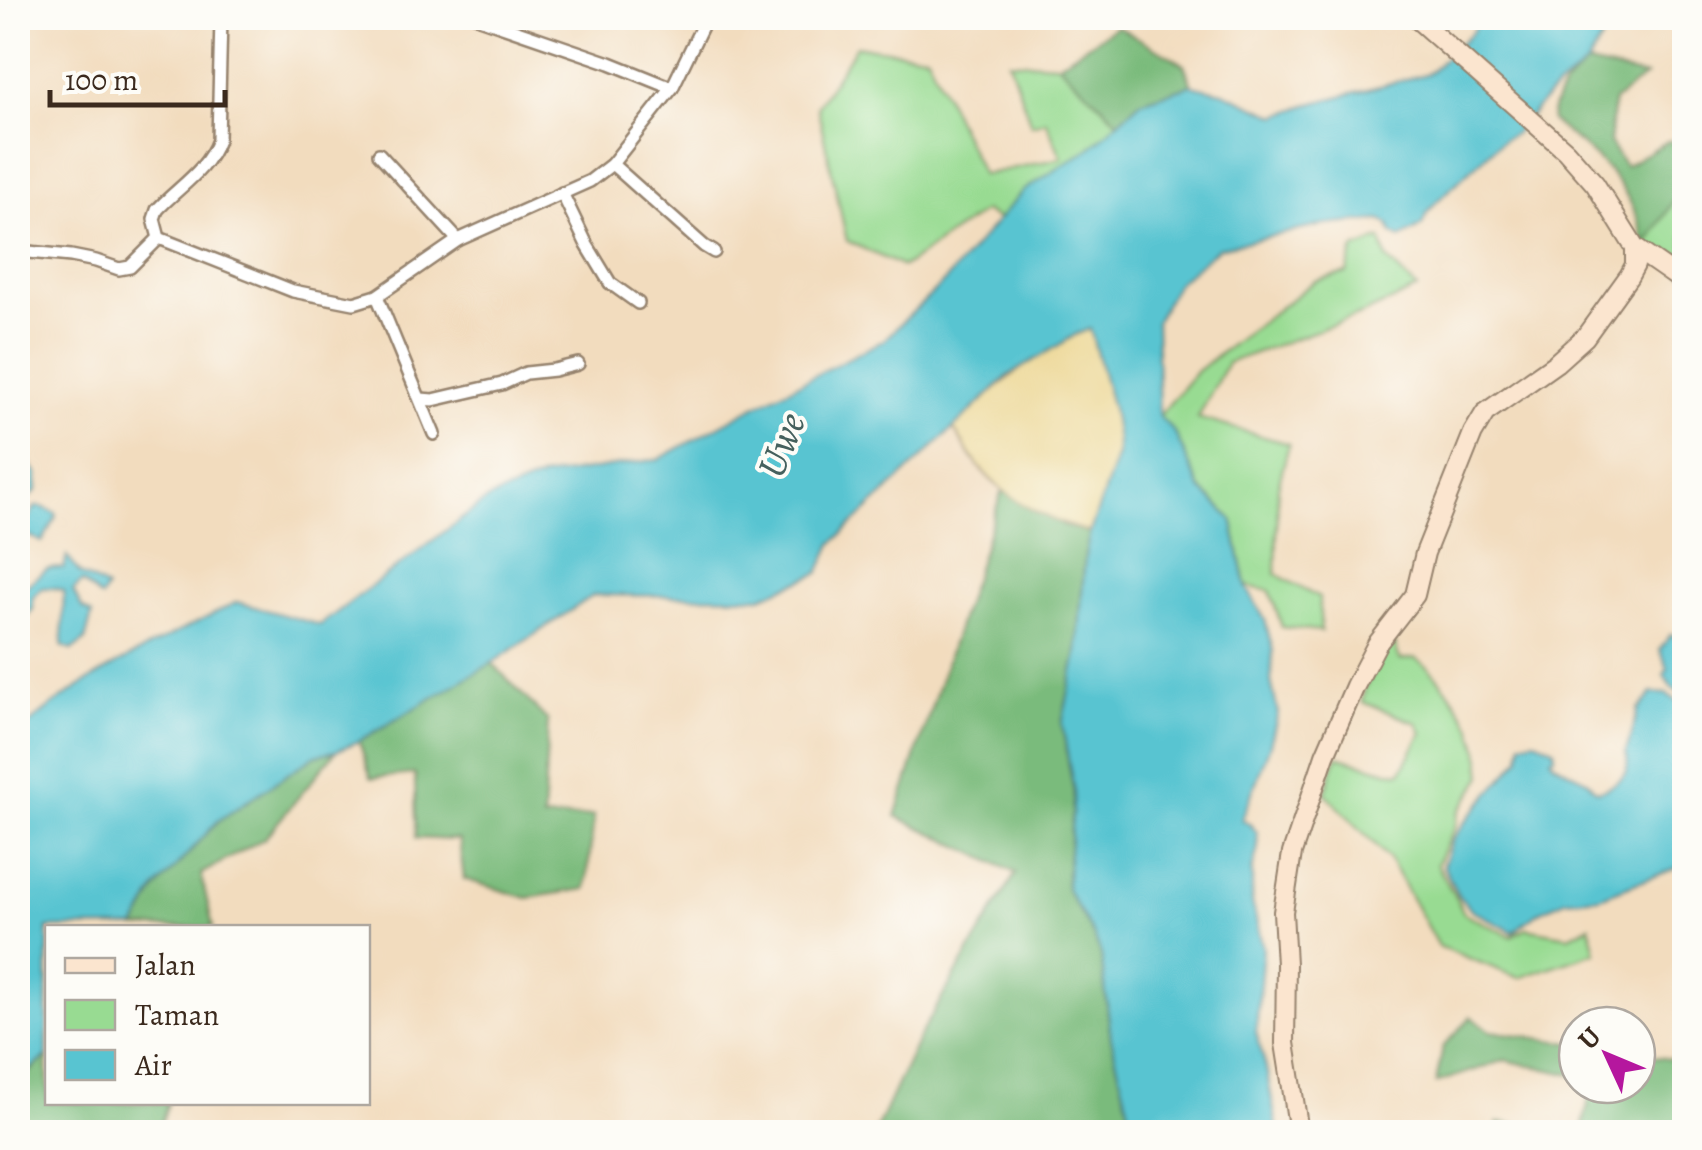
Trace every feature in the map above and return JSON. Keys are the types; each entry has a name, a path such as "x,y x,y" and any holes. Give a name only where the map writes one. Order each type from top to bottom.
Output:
{"street":[{"path":"160,238 154,220 156,210 202,169 218,140 220,18"},
{"path":"480,18 672,88"},
{"path":"160,238 293,292 354,303 378,296 458,240 590,180 612,164 672,88 706,18"},
{"path":"1416,18 1566,151 1595,184 1636,248 1684,282"},
{"path":"378,154 458,240"},
{"path":"612,164 714,252"},
{"path":"562,193 610,284 638,302"},
{"path":"18,250 70,256 118,269 130,267 160,238"},
{"path":"1299,1132 1284,1043 1283,912 1292,854 1325,755 1354,686 1377,644 1415,596 1440,510 1472,433 1485,414 1585,337 1628,276 1636,248"},
{"path":"378,296 434,434"},
{"path":"421,399 450,396 502,384 526,373 578,364"}],"green space":[{"path":"1117,26 1184,64 1192,85 1141,101 1119,122 1058,64"},
{"path":"856,46 927,55 982,175 1062,158 1046,121 1031,125 1009,61 1058,64 1119,122 1090,148 1023,191 998,220 984,211 903,267 847,241 817,106"},
{"path":"1587,64 1646,76 1614,101 1609,143 1625,166 1668,141 1684,142 1684,184 1645,247 1633,207 1612,175 1551,121 1558,96"},
{"path":"1684,184 1684,274 1645,246"},
{"path":"1381,239 1387,259 1417,289 1363,314 1227,363 1198,418 1289,444 1278,487 1276,574 1319,598 1321,631 1282,627 1270,591 1246,586 1232,519 1200,488 1159,416 1197,371 1315,281 1347,273 1354,249"},
{"path":"1002,491 1064,526 1090,532 1077,653 1062,724 1074,793 1066,888 1101,954 1111,1038 1134,1132 875,1132 920,1035 1016,873 896,816"},
{"path":"1392,635 1400,660 1415,658 1451,694 1472,727 1481,759 1483,776 1459,812 1437,864 1464,913 1511,936 1526,928 1569,936 1590,926 1596,952 1519,978 1438,946 1389,859 1325,793 1337,756 1401,772 1422,733 1417,723 1362,702 1365,687"},
{"path":"492,663 548,721 543,819 594,816 586,889 527,898 464,879 459,840 416,838 415,774 371,778 359,741"},
{"path":"336,751 265,838 201,874 213,925 137,925 156,889 218,821 316,755"},
{"path":"1471,1017 1491,1031 1557,1041 1557,1072 1505,1060 1436,1083 1443,1047"},
{"path":"1657,1057 1684,1061 1684,1132 1499,1132 1498,1123 1582,1131 1588,1105 1657,1105"},
{"path":"45,1059 45,1105 167,1105 158,1132 18,1132 19,1089 27,1074"}],"sand":[{"path":"1091,328 1112,405 1117,451 1090,532 1060,523 1016,500 980,468 953,428 1034,359"}],"water":[{"name":"Uwe","path":"1480,18 1614,18 1587,64 1436,202 1422,225 1401,238 1380,220 1323,225 1218,248 1177,283 1156,321 1159,416 1175,433 1200,488 1232,519 1246,586 1265,620 1273,651 1271,681 1278,713 1242,819 1257,833 1252,902 1263,948 1256,1032 1278,1132 1134,1132 1111,1038 1101,954 1066,888 1074,793 1062,724 1077,653 1085,556 1117,455 1112,408 1090,329 1008,376 832,544 819,573 761,597 594,595 492,663 359,741 316,755 218,821 156,889 136,925 45,925 45,1058 18,1084 18,734 68,694 237,602 320,625 488,499 543,477 659,459 884,340 946,280 1023,191 1090,148 1141,101 1192,85 1223,92 1277,116 1429,73 1472,32"},
{"path":"18,459 27,460 37,474 37,490 18,501"},
{"path":"35,507 56,513 42,542 27,535 24,526"},
{"path":"67,556 80,574 107,588 101,598 82,582 73,591 82,608 92,614 85,641 72,650 62,646 64,591 42,588 33,597 33,609 27,617 20,591 47,569 64,568"},
{"path":"1671,634 1684,640 1684,693 1672,688 1664,675 1668,668 1660,650"},
{"path":"1652,693 1667,694 1684,706 1684,865 1600,897 1565,900 1539,912 1513,932 1472,910 1458,896 1443,865 1465,822 1520,758 1522,742 1536,740 1554,748 1553,762 1598,791 1605,789 1625,773 1626,753 1638,710"}]}
